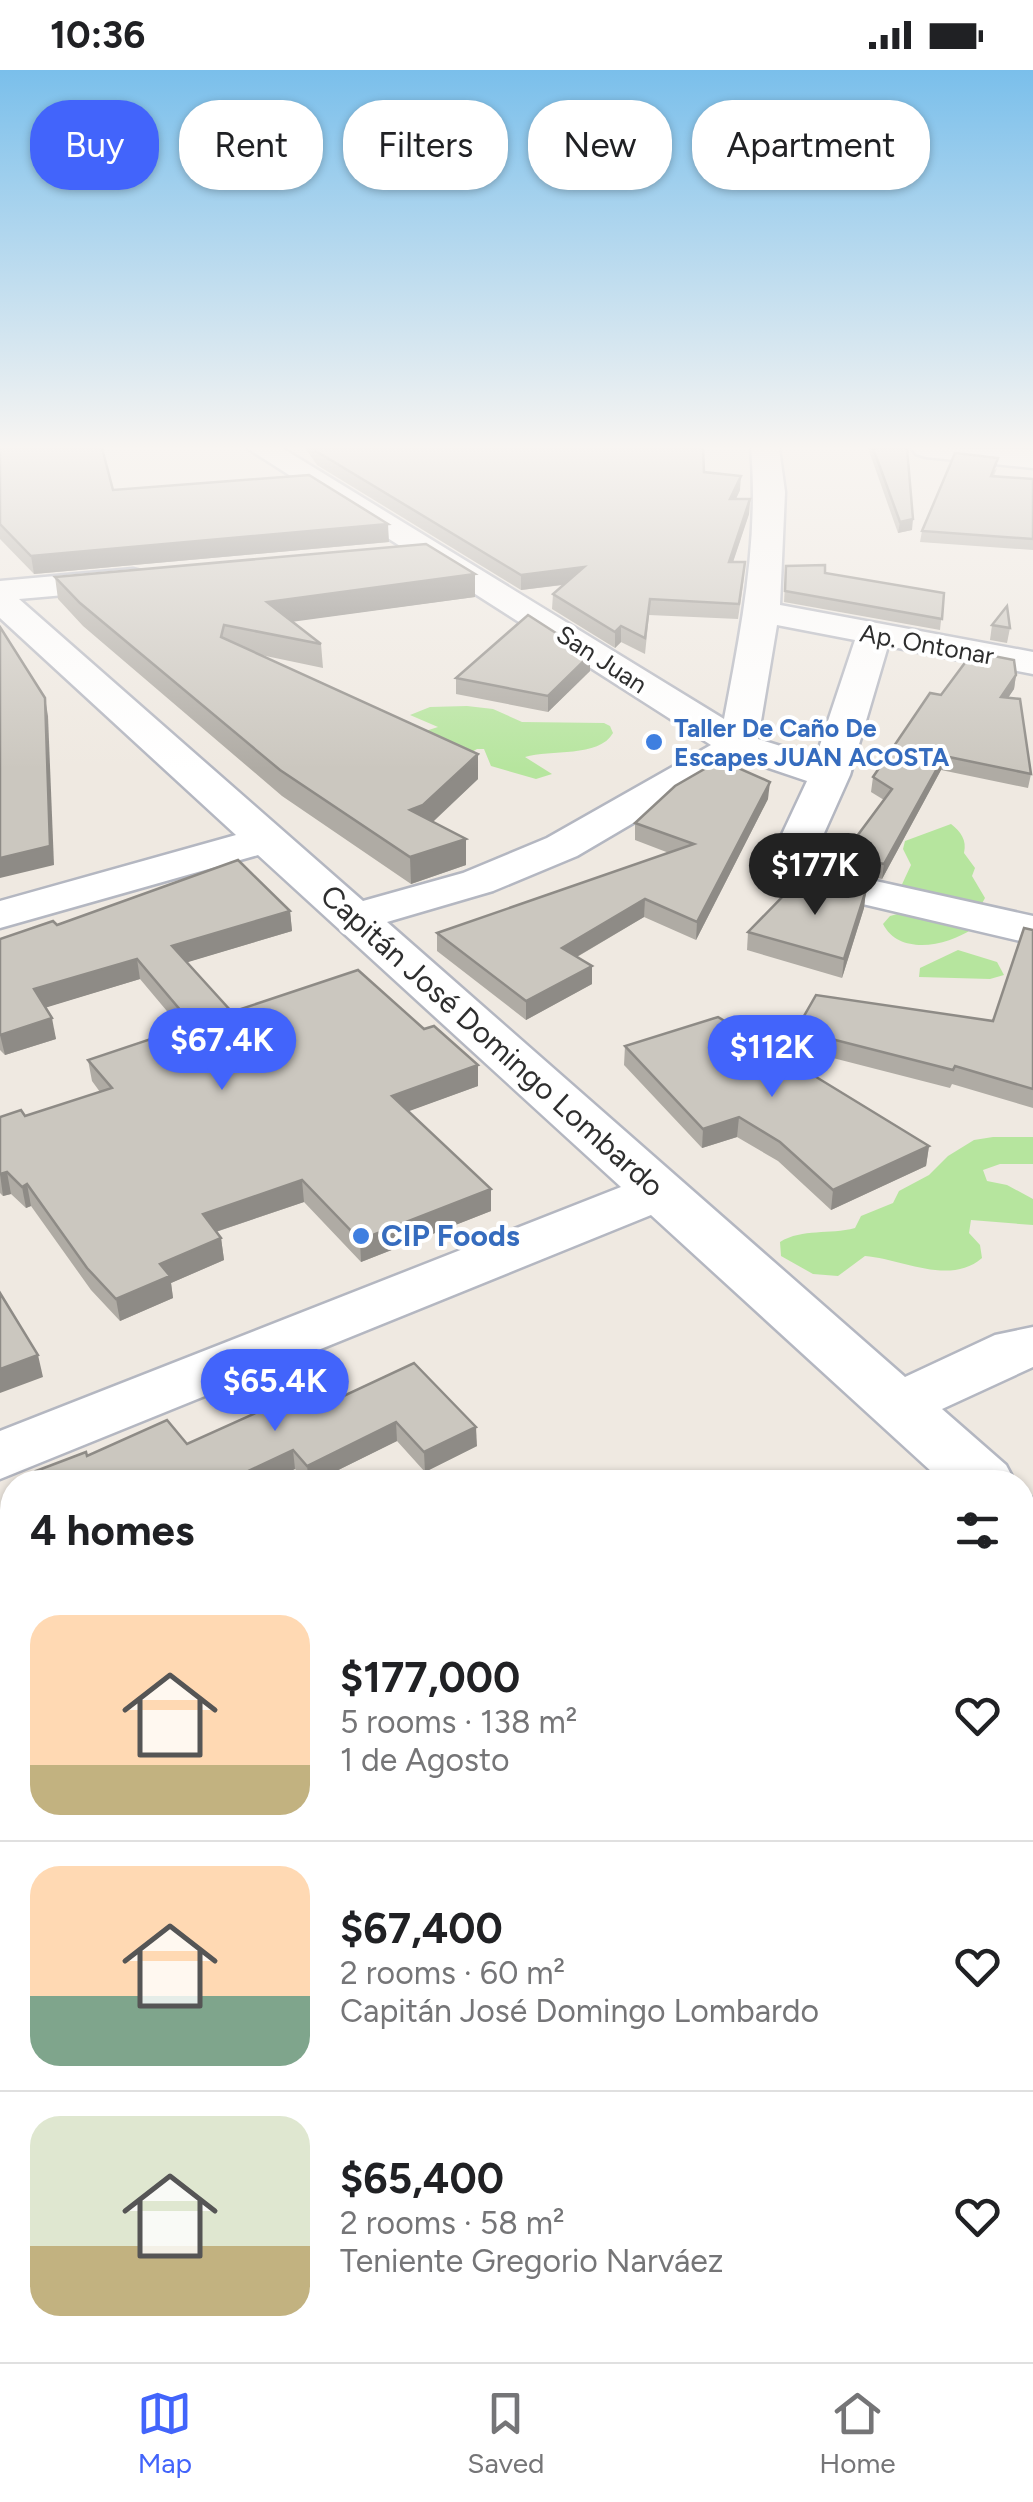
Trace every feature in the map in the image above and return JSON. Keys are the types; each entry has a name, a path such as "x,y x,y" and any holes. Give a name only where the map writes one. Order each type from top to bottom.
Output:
{"street":[{"path":"375,557 399,555"},
{"name":"San Juan","path":"439,555 738,745 830,775"},
{"path":"354,918 478,882 562,847 738,745 762,612 766,555"},
{"path":"0,591 158,576"},
{"name":"Capitán José Domingo Lombardo","path":"0,600 969,1470"},
{"name":"Ap. Ontonar","path":"762,612 1033,663"},
{"path":"874,634 830,775 791,860 801,877 1033,930"},
{"path":"0,647 46,638"},
{"path":"0,915 266,840"},
{"path":"0,1456 660,1192"},
{"path":"898,1404 1016,1350 1033,1347"}],"green space":[{"path":"430,707 493,709 522,722 604,723 613,733 606,741 586,749 525,757 552,774 536,779 491,766 484,749 463,757 413,735 438,727 410,715"},
{"path":"951,824 962,837 964,853 975,868 972,876 985,898 980,907 898,893 911,865 903,849 905,841"},
{"path":"912,910 972,929 938,943 901,941 883,924 890,916"},
{"path":"958,950 997,962 1004,975 990,979 919,977 920,968"},
{"path":"1033,1137 1033,1164 1000,1164 983,1170 987,1181 1007,1185 1033,1199 1033,1225 971,1220 969,1233 980,1245 982,1258 969,1266 955,1270 925,1269 865,1256 838,1276 813,1274 781,1256 780,1242 798,1235 855,1228 861,1216 893,1203 899,1191 929,1175 948,1156 974,1140"}],"building":[{"path":"303,555 444,555 475,574 267,602 321,644 224,625 221,637 478,754 423,805 410,810 466,839 410,857 280,770 80,603 55,577"},
{"path":"488,555 731,555 729,562 745,562 739,604 650,599 645,638 621,626 615,632 553,594 584,567 521,575"},
{"path":"825,565 825,573 944,593 942,619 785,591 786,566"},
{"path":"1007,606 1010,628 992,625"},
{"path":"528,615 590,655 548,696 456,678"},
{"path":"0,627 45,698 50,846 0,858"},
{"path":"973,652 1014,660 1016,675 1001,697 1020,699 1031,774 944,756 884,864 843,855 892,789 873,777 930,693 941,695"},
{"path":"720,760 770,782 697,922 645,899 562,948 592,966 526,1001 437,933 694,844 635,823 675,786"},
{"path":"238,860 290,911 172,946 232,1012 358,970 424,1029 434,1026 478,1065 392,1096 491,1189 360,1240 302,1180 203,1214 221,1238 160,1264 170,1276 116,1299 87,1268 27,1184 22,1187 7,1172 0,1174 0,1117 21,1110 25,1116 112,1088 88,1060 193,1025 137,959 34,989 52,1018 0,1035 0,939 53,921 57,925"},
{"path":"822,880 866,890 844,959 748,932 793,886 813,892"},
{"path":"1024,928 1033,930 1033,1089 955,1066 953,1070 796,1030 816,995 993,1021"},
{"path":"718,1017 929,1146 833,1190 780,1142 739,1117 703,1129 625,1046"},
{"path":"0,1293 38,1355 0,1369"},
{"path":"414,1363 476,1427 424,1452 396,1422 307,1466 293,1450 250,1470 39,1470 86,1452 87,1456 167,1420 187,1444 260,1411 253,1403 311,1377 333,1401"}],"place":[{"name":"Taller De Caño De Escapes JUAN ACOSTA","path":"654,742"},
{"name":"CIP Foods","path":"361,1236"}]}
